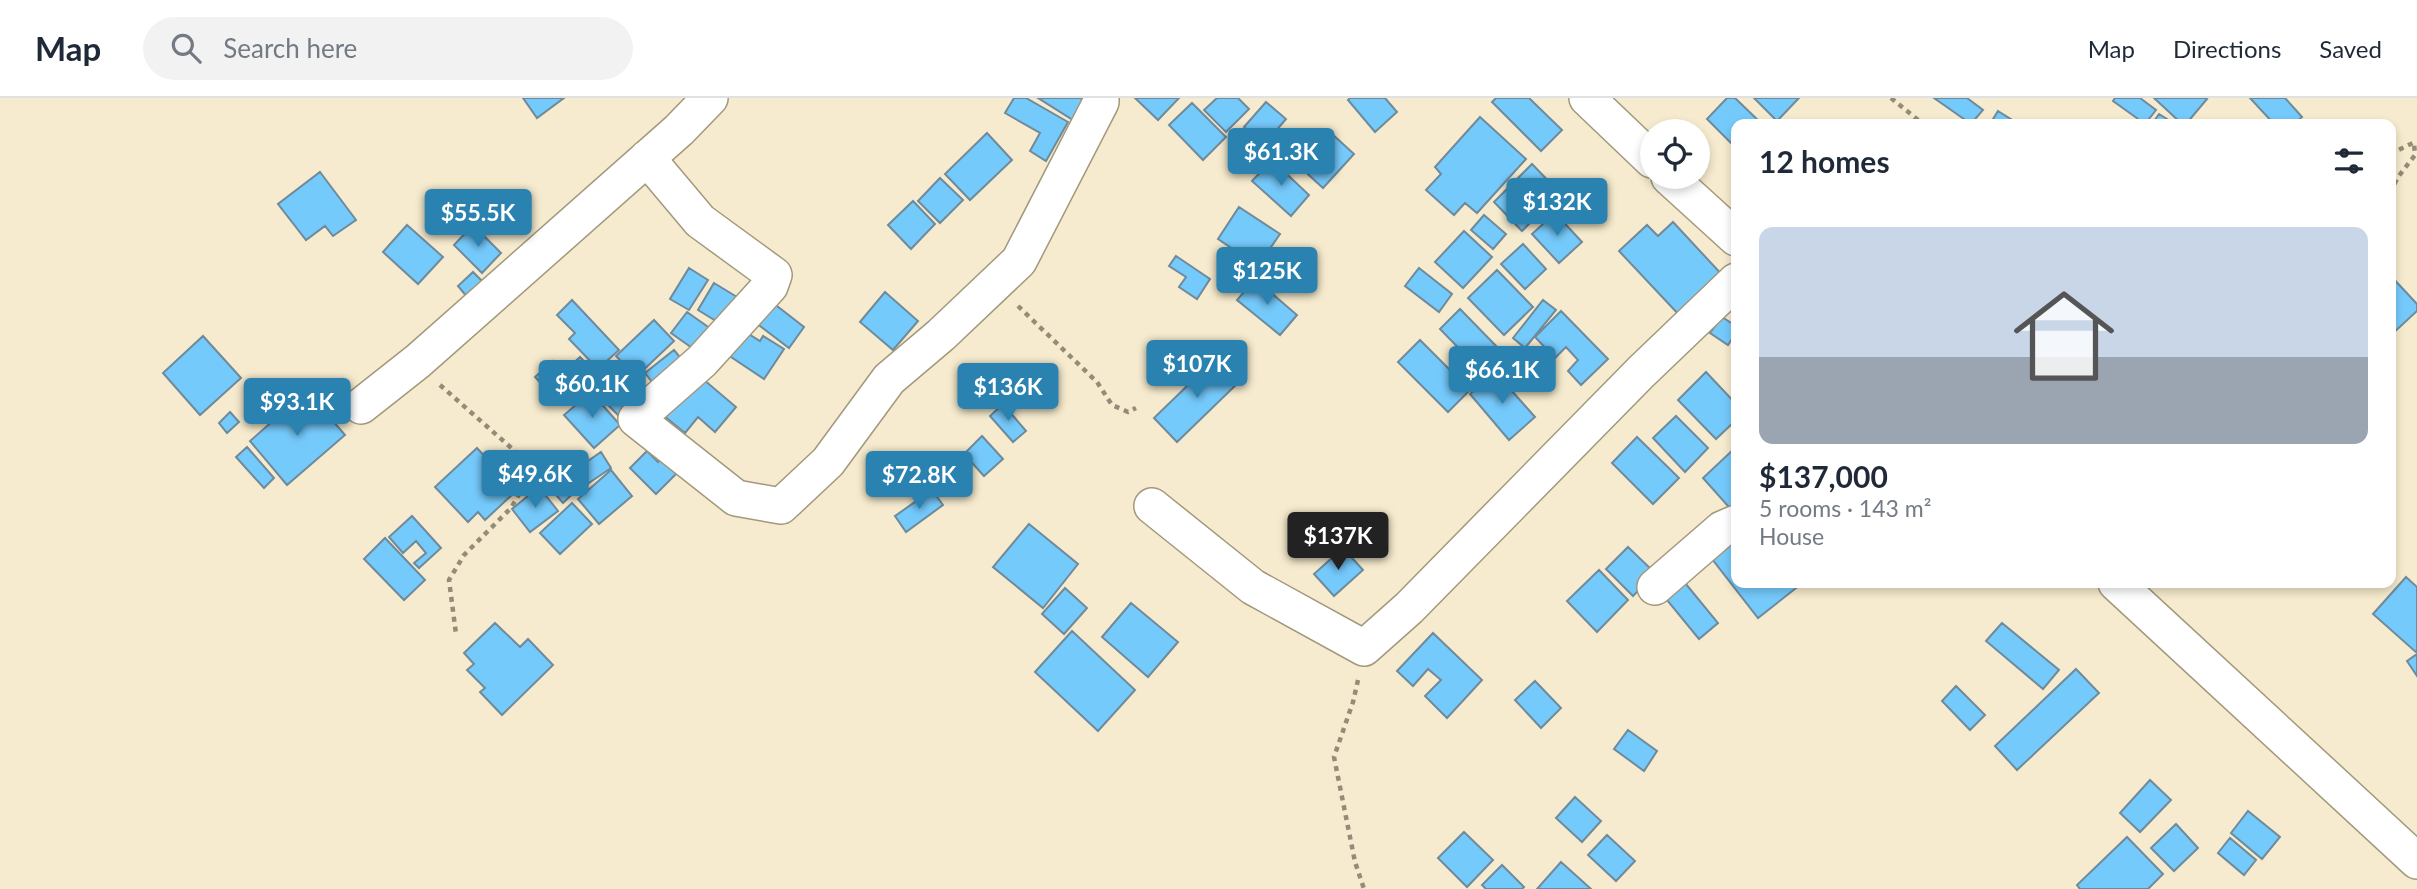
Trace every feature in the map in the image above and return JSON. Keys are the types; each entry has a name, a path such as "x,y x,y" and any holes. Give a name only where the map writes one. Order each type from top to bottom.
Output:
{"street":[{"path":"361,406 418,361 647,158 710,98"},
{"path":"647,158 700,220 774,275 770,286 702,361 636,419 736,498 781,506 828,462 889,379 1019,261 1096,113 1101,98"},
{"path":"1587,98 1640,149"},
{"path":"1682,189 1731,233"},
{"path":"1152,506 1252,587 1364,648 1409,608 1640,372 1731,286"},
{"path":"1655,587 1722,529 1731,525"},
{"path":"2121,588 2417,862"}],"path":[{"path":"1891,98 1917,119"},
{"path":"2396,151 2415,142 2415,155 2396,182"},
{"path":"997,283 1043,333 1097,382 1112,405 1128,412 1136,408"},
{"path":"418,361 433,378 525,460 530,476 511,508 464,555 449,580 456,634"},
{"path":"1364,648 1353,702 1334,757 1355,862 1364,889"}],"building":[{"path":"523,98 564,98 537,118"},
{"path":"1014,98 1026,98 1068,122 1046,161 1030,151 1040,133 1005,113"},
{"path":"1038,98 1080,98 1085,101 1073,120"},
{"path":"1135,98 1179,98 1158,120"},
{"path":"1217,98 1238,98 1249,109 1226,132 1204,110"},
{"path":"1385,98 1397,112 1375,132 1348,100"},
{"path":"1496,98 1529,98 1562,130 1541,151 1492,102"},
{"path":"1727,98 1735,98 1757,119 1731,119 1731,143 1710,119 1707,119"},
{"path":"1754,98 1799,98 1779,119 1775,119"},
{"path":"1934,98 1967,98 1983,110 1975,119 1964,119"},
{"path":"2115,98 2140,98 2156,110 2149,119 2138,119 2113,101"},
{"path":"2154,98 2207,99 2190,119 2177,119"},
{"path":"2250,98 2285,98 2302,117 2300,119 2269,119"},
{"path":"1266,102 1286,119 1264,145 1244,127"},
{"path":"1192,103 1226,137 1203,160 1169,125"},
{"path":"1998,111 2011,119 1993,119"},
{"path":"1480,117 1526,159 1477,213 1465,203 1454,215 1426,190 1441,174 1435,167"},
{"path":"987,133 1012,160 970,200 945,174"},
{"path":"1331,133 1354,154 1323,188 1300,167"},
{"path":"1272,160 1309,195 1291,216 1252,181"},
{"path":"1532,164 1560,193 1522,231 1494,202"},
{"path":"320,172 356,220 333,236 325,226 306,240 278,204"},
{"path":"940,178 963,200 940,223 918,201"},
{"path":"913,201 935,224 911,249 888,225"},
{"path":"1239,207 1280,234 1258,266 1218,239"},
{"path":"1555,213 1582,242 1559,263 1532,234"},
{"path":"1484,215 1506,234 1493,249 1471,230"},
{"path":"1673,222 1725,278 1682,318 1619,251 1647,225 1658,236"},
{"path":"407,225 443,257 418,284 383,252"},
{"path":"473,225 501,253 482,273 454,245"},
{"path":"1464,231 1492,257 1463,288 1435,262"},
{"path":"1523,244 1546,269 1525,289 1501,264"},
{"path":"1176,256 1210,279 1197,299 1179,287 1186,277 1169,266"},
{"path":"689,268 708,280 689,310 670,299"},
{"path":"1419,268 1452,294 1439,312 1405,286"},
{"path":"1497,270 1533,307 1504,335 1468,298"},
{"path":"473,272 485,284 468,298 458,286"},
{"path":"1255,279 1297,315 1280,335 1237,300"},
{"path":"2396,281 2417,304 2417,311 2396,330"},
{"path":"714,283 742,300 726,327 698,310"},
{"path":"885,292 918,321 893,350 860,322"},
{"path":"768,299 804,327 789,348 752,320"},
{"path":"572,300 619,350 598,369 569,339 575,333 557,315"},
{"path":"1543,300 1556,310 1525,348 1513,338"},
{"path":"1460,309 1502,352 1482,372 1440,329"},
{"path":"1561,311 1608,359 1581,385 1568,371 1578,360 1566,347 1555,358 1535,337"},
{"path":"687,312 718,334 702,355 671,333"},
{"path":"1722,317 1731,323 1731,340 1728,345 1710,333"},
{"path":"654,320 674,341 636,377 616,356"},
{"path":"744,331 760,341 763,336 784,349 764,379 728,355"},
{"path":"203,336 241,378 200,415 163,373"},
{"path":"1420,340 1470,390 1448,412 1398,362"},
{"path":"674,350 688,367 659,391 645,373"},
{"path":"580,357 594,372 560,403 535,377 553,361 563,373"},
{"path":"1217,357 1240,381 1177,442 1154,418"},
{"path":"1467,362 1483,378 1472,389 1456,372"},
{"path":"1495,372 1535,417 1509,440 1470,394"},
{"path":"1706,372 1731,399 1731,425 1716,439 1678,400"},
{"path":"697,374 736,407 715,432 698,417 685,433 663,415"},
{"path":"625,381 644,398 623,420 605,402"},
{"path":"307,391 345,435 287,485 250,441"},
{"path":"591,392 620,425 594,448 564,415"},
{"path":"1003,404 1026,431 1013,442 990,416"},
{"path":"230,412 239,422 227,433 219,423"},
{"path":"1676,416 1708,448 1685,472 1653,438"},
{"path":"982,436 1003,459 984,476 964,454"},
{"path":"1637,437 1679,478 1653,504 1612,463"},
{"path":"247,447 274,478 264,488 236,457"},
{"path":"477,448 487,459 496,451 515,470 504,480 515,492 485,520 478,512 468,522 435,487"},
{"path":"670,450 684,466 656,494 630,468 647,451 658,462"},
{"path":"601,452 611,468 586,485 575,470"},
{"path":"1731,452 1731,509 1703,478"},
{"path":"611,470 632,496 599,524 578,499"},
{"path":"570,472 582,485 563,503 551,489"},
{"path":"539,487 558,511 530,532 512,509"},
{"path":"932,490 943,505 906,532 895,516"},
{"path":"572,503 592,524 560,554 540,533"},
{"path":"412,516 441,548 419,568 414,563 426,553 416,541 403,553 389,537"},
{"path":"1029,524 1078,564 1043,608 993,567"},
{"path":"385,538 425,580 404,600 364,559"},
{"path":"1731,544 1731,583 1709,555"},
{"path":"1628,547 1655,573 1633,596 1606,569"},
{"path":"1343,548 1363,570 1334,596 1314,574"},
{"path":"1599,570 1628,600 1597,632 1567,601"},
{"path":"2406,577 2417,587 2417,653 2373,614"},
{"path":"1681,578 1718,623 1699,639 1662,594"},
{"path":"1065,588 1087,608 1064,634 1042,614"},
{"path":"1735,588 1796,588 1758,618"},
{"path":"1131,603 1178,642 1148,677 1102,637"},
{"path":"495,623 520,647 528,639 553,665 502,715 480,692 485,688 467,670 474,664 464,653"},
{"path":"2002,623 2059,670 2043,689 1986,641"},
{"path":"1072,631 1135,690 1098,731 1035,672"},
{"path":"1433,633 1482,680 1447,718 1425,696 1441,680 1428,669 1413,686 1397,671"},
{"path":"2417,654 2417,676 2407,661"},
{"path":"2076,669 2099,693 2017,770 1995,746"},
{"path":"1535,681 1561,708 1541,728 1515,700"},
{"path":"1956,686 1985,715 1970,730 1942,701"},
{"path":"1628,730 1657,751 1644,771 1614,749"},
{"path":"2150,780 2171,800 2140,832 2120,813"},
{"path":"1575,797 1601,821 1582,842 1556,818"},
{"path":"2248,811 2280,837 2262,859 2231,833"},
{"path":"2176,824 2198,848 2174,871 2151,848"},
{"path":"1464,832 1493,860 1467,887 1438,858"},
{"path":"1607,835 1635,861 1616,881 1588,855"},
{"path":"2127,837 2163,874 2148,889 2080,889 2077,885"},
{"path":"2230,838 2256,860 2244,875 2218,853"},
{"path":"1561,862 1591,889 1537,889"},
{"path":"1502,865 1524,887 1522,889 1486,889 1482,885"}]}
